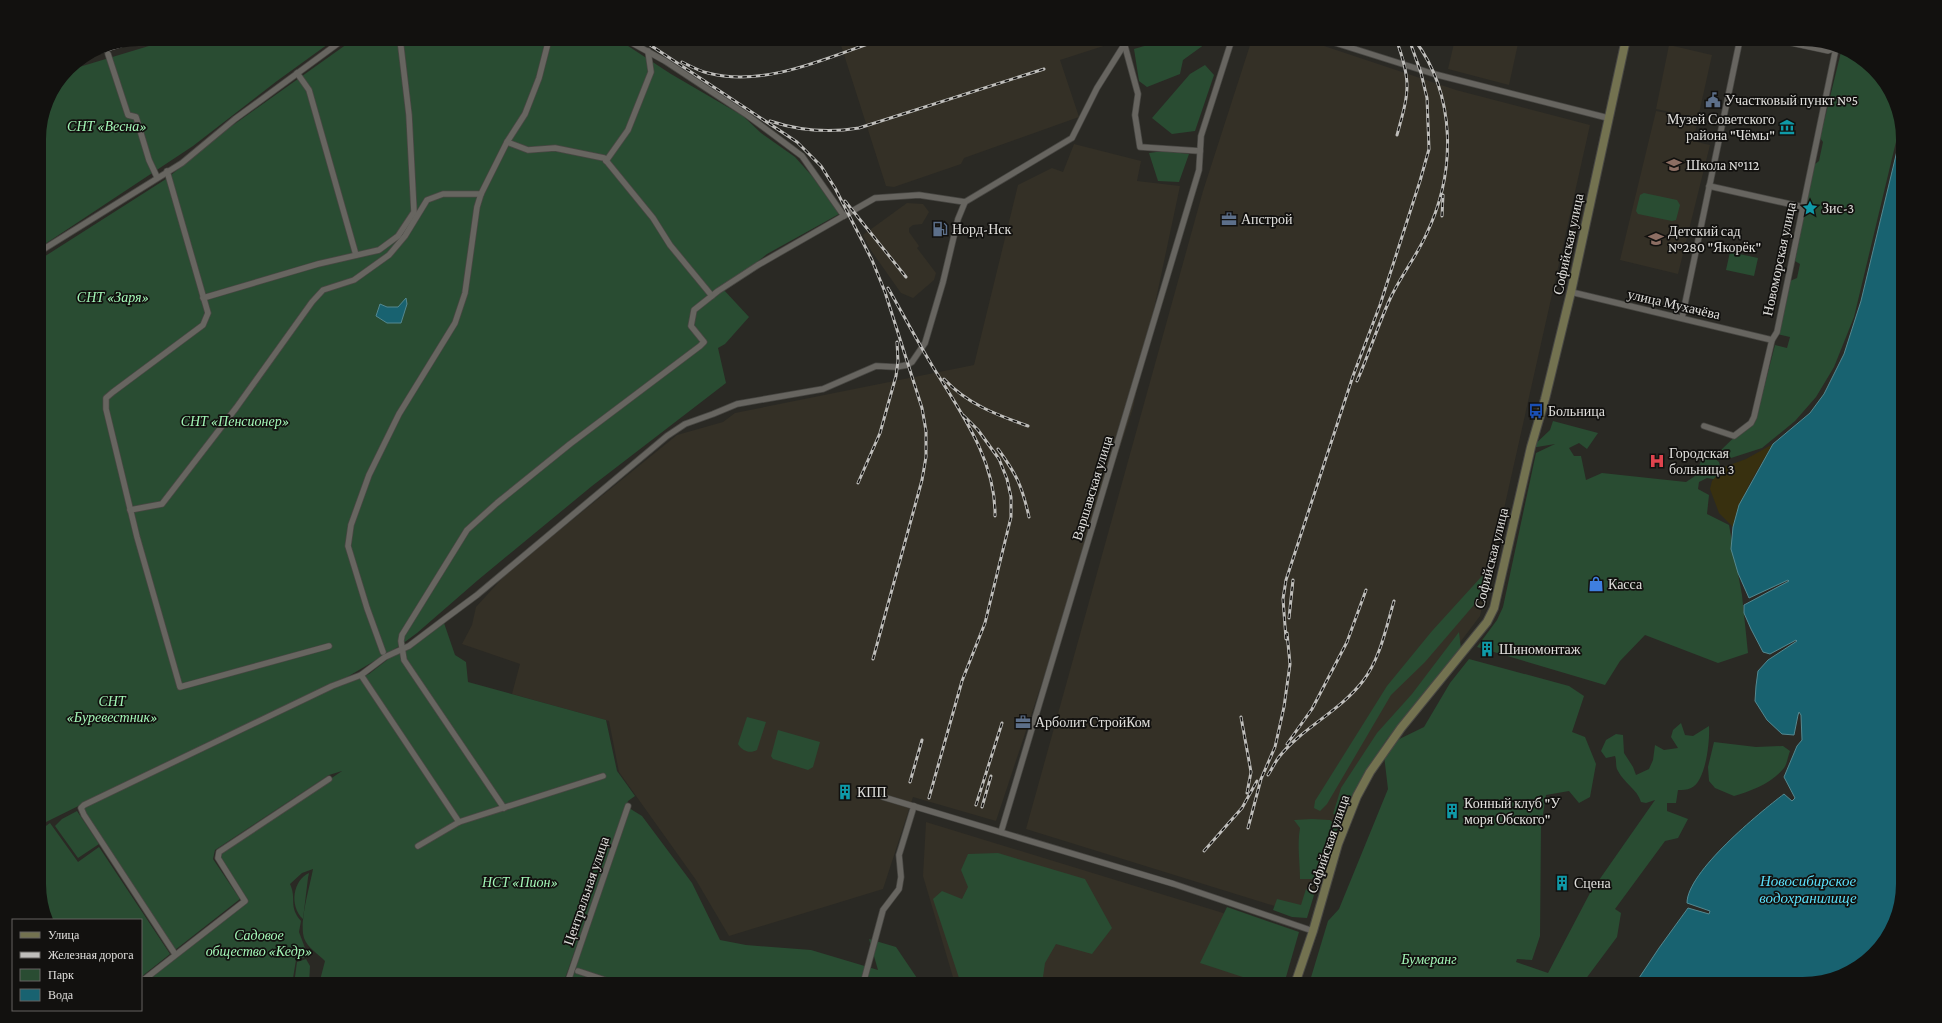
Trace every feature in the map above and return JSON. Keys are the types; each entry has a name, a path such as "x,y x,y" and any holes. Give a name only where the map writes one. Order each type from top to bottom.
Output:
{"main road":[{"name":"Софийская улица","path":"1297,977 1346,822 1370,772 1401,728 1482,628 1494,608 1531,447 1545,399 1571,292 1624,46"}],"street":[{"path":"46,248 182,162 235,119 335,46"},
{"path":"203,298 318,264 379,250 398,236 414,212 409,114 401,46"},
{"path":"383,652 348,546 351,524 369,475 399,414 455,323 461,309 465,293 477,207 481,194 507,142 525,114 539,78 547,46"},
{"path":"638,46 665,60 747,115 802,156 844,216"},
{"path":"176,954 84,815 82,808 325,689 361,675 402,648 408,646 477,595 667,436 685,424 737,404 823,389 876,366 896,367 908,365 912,362 925,343 943,282 958,220 965,202 1072,138 1096,88 1123,46"},
{"path":"1124,46 1138,94 1135,115 1140,146 1200,151"},
{"name":"Варшавская улица","path":"1001,832 1199,170 1201,136 1230,46"},
{"path":"1345,46 1432,74 1608,118"},
{"path":"1682,318 1739,46"},
{"path":"1807,46 1828,50"},
{"path":"606,161 628,130 651,72 648,51"},
{"name":"Новоморская улица","path":"1704,426 1734,436 1751,423 1758,402 1772,340 1776,332 1835,52"},
{"path":"108,54 128,115 136,116 149,160 157,177"},
{"path":"297,73 309,90 356,255"},
{"path":"507,142 528,150 555,148 604,158 651,216 670,245 712,296"},
{"path":"167,171 208,313 203,325 106,398 106,409 130,510 180,687 328,646"},
{"path":"1709,186 1803,207"},
{"path":"130,510 162,504 236,408 312,302 323,290 354,280 389,256 405,236 427,200 443,194 481,194"},
{"path":"504,808 404,660 402,648 402,635 409,622 429,594 467,530 497,503 564,449 700,346 704,342 691,326 694,310 758,264 875,198 919,195 965,202"},
{"name":"улица Мухачёва","path":"1571,292 1772,340"},
{"path":"361,675 459,822"},
{"path":"418,846 459,822 603,776"},
{"path":"147,977 244,901 218,858 219,852 329,780"},
{"path":"883,797 1174,884 1313,931"},
{"name":"Центральная улица","path":"569,977 628,806"},
{"path":"864,977 883,910 899,889 901,878 899,855 914,806"},
{"path":"578,971 596,977"}],"shaded area":[{"path":"841,46 1103,46 1060,60 1079,117 964,158 961,164 894,187 886,186"},
{"path":"1250,46 1324,46 1456,90 1590,125 1480,616 1358,777 1336,821 1307,916 1026,829 1203,191"},
{"path":"1453,46 1517,46 1509,85 1448,69"},
{"path":"1669,46 1712,55 1698,118 1656,109"},
{"name":"Школа №112","path":"1656,111 1698,119 1693,141 1710,145 1678,274 1620,260"},
{"path":"1074,144 1141,161 1137,181 1180,186 1133,408 996,821 913,797 883,889 729,936 696,880 619,772 609,721 512,694 520,664 462,644 472,625 476,607 508,572 677,435 723,422 735,413 974,365 1018,185 1052,168 1063,172"},
{"path":"907,203 923,204 929,212 922,224 913,225 909,228 909,232 919,246 917,248 936,273 934,280 913,298 901,293 870,249 863,235"},
{"path":"926,822 1272,928 1254,977 953,977 923,876"}],"green space":[{"name":"СНТ «Весна»","path":"149,46 325,46 277,81 193,146 46,243 46,133 49,115 53,103 65,82 81,66"},
{"path":"344,46 628,46 671,74 743,116 761,133 795,157 812,176 839,214 767,254 723,289 749,317 725,344 718,348 726,383 592,486 478,580 417,633 398,647 342,680 202,745 46,822 46,256 166,179 229,128"},
{"path":"1144,46 1202,46 1183,60 1180,74 1147,87 1139,81 1134,49"},
{"path":"1840,54 1855,62 1864,69 1880,87 1891,109 1896,133 1896,142 1854,317 1834,367 1816,397 1795,421 1762,448 1731,458 1717,454 1757,415 1775,345 1787,348 1790,337 1777,334 1790,281 1797,278 1800,264 1795,261 1814,165 1819,161 1823,142 1820,138"},
{"path":"1205,65 1214,75 1195,131 1172,134 1152,118 1190,74"},
{"path":"1163,151 1189,154 1179,182 1158,181 1149,153"},
{"path":"1644,193 1677,200 1680,205 1676,220 1672,221 1638,214 1636,211 1640,195"},
{"path":"1730,252 1758,258 1754,276 1726,270"},
{"path":"1553,421 1598,433 1587,449 1579,443 1569,448 1574,456 1581,456 1586,480 1602,473 1686,482 1695,476 1703,456 1712,456 1719,462 1723,477 1719,480 1707,478 1699,482 1698,489 1709,495 1707,514 1729,525 1742,595 1748,653 1718,663 1645,635 1620,661 1605,685 1477,647 1497,620 1503,607 1536,453 1555,444 1531,448 1550,430"},
{"path":"1482,576 1486,579 1479,599 1425,662 1391,695 1327,804 1320,811 1314,808 1315,801 1387,686 1432,631"},
{"path":"444,623 455,655 466,662 468,682 606,720 617,771 635,796 628,801 565,977 321,977 325,961 305,941 303,931 304,914 313,869 302,873 290,884 295,911 301,921 299,932 308,956 296,960 293,977 152,977 248,900 220,859 221,853 342,771 329,775 215,850 213,859 240,899 175,950 84,810 85,807 333,688 369,674 396,653"},
{"path":"1459,632 1461,649 1387,739 1362,778 1342,817 1333,814 1341,788 1377,733 1412,694"},
{"name":"Бумеранг","path":"1469,659 1569,686 1584,696 1572,732 1585,737 1596,764 1590,797 1579,803 1569,791 1546,795 1541,827 1540,936 1532,960 1517,959 1516,962 1548,973 1590,893 1655,800 1646,803 1641,802 1637,793 1617,769 1615,756 1606,758 1601,751 1606,740 1616,734 1623,735 1624,753 1636,775 1649,769 1653,760 1655,745 1664,750 1678,748 1671,737 1673,730 1681,723 1685,735 1693,736 1709,726 1708,750 1704,769 1700,778 1691,788 1686,790 1678,790 1676,803 1667,803 1667,811 1688,819 1678,838 1665,841 1615,909 1621,913 1617,937 1587,977 1311,977 1328,921 1339,909 1388,789 1383,747 1424,727 1450,683"},
{"path":"747,717 766,722 757,750 752,752 744,750 738,744"},
{"path":"778,730 820,742 813,767 808,770 773,759 771,756"},
{"path":"1714,742 1756,747 1783,746 1790,751 1785,766 1774,778 1754,789 1734,796 1715,788 1709,781 1708,767"},
{"path":"629,808 642,816 692,883 720,940 746,945 811,950 878,970 869,939 896,947 916,977 571,977"},
{"path":"77,811 99,844 78,858 55,826 62,819"},
{"path":"1294,820 1330,820 1338,827 1328,860 1313,879 1300,879 1300,828"},
{"path":"50,823 78,862 99,847 170,954 142,976 142,919 53,919 46,890 46,826"},
{"path":"998,853 1085,879 1112,928 1092,954 1056,944 1045,963 1043,977 959,977 933,899 942,891 962,899 968,887 961,870 968,854"},
{"path":"309,873 303,919 296,907 295,894 299,881"},
{"path":"1306,889 1314,895 1307,918 1292,917 1273,910 1277,899 1301,905"},
{"path":"1227,907 1299,932 1286,977 1243,977 1200,963"},
{"path":"306,959 310,966 309,977 295,977 297,962"}],"sand":[{"path":"1773,444 1755,474 1740,504 1733,527 1719,513 1710,489 1712,481 1724,467 1746,459"}],"water":[{"name":"Новосибирское водохранилище","path":"1896,155 1896,884 1891,914 1880,936 1864,954 1849,965 1827,974 1803,977 1640,977 1688,908 1709,914 1710,911 1687,903 1690,890 1711,860 1742,829 1784,794 1792,801 1795,798 1784,777 1797,746 1802,740 1801,715 1799,712 1794,735 1782,734 1767,720 1755,701 1758,671 1768,660 1797,641 1796,640 1770,654 1763,652 1744,613 1744,605 1789,581 1788,580 1749,598 1738,573 1731,549 1733,527 1739,505 1773,444 1810,413 1824,394 1844,354 1861,301"},
{"path":"406,298 407,304 401,323 387,323 376,316 380,304 387,307 398,307"}],"railway":[{"path":"652,46 797,142 821,166 835,188 872,260 885,292 922,408 926,431 926,457 922,480 873,659"},
{"path":"682,62 708,73 730,77 752,77 774,74 819,62 863,46"},
{"path":"1397,135 1404,108 1407,87 1405,66 1398,46"},
{"path":"1286,639 1283,599 1286,580 1353,376 1380,305 1429,149 1427,98 1421,73 1411,46"},
{"path":"1357,381 1390,299 1426,235 1436,211 1443,186 1447,161 1445,110 1438,85 1428,61 1418,46"},
{"path":"770,121 803,129 826,131 859,128 1044,69"},
{"path":"1442,216 1443,195"},
{"path":"845,201 906,277"},
{"path":"888,288 975,438 990,476 994,495 995,516"},
{"path":"858,483 880,433 896,376 898,361 897,342"},
{"path":"944,379 962,395 983,408 1028,426"},
{"path":"929,798 962,681 985,623 1011,517 1011,497 1007,479 999,459 978,430 963,415"},
{"path":"998,449 1018,481 1029,517"},
{"path":"1289,618 1293,580"},
{"path":"1287,744 1312,709 1347,642 1366,590"},
{"path":"1268,775 1288,747 1343,702 1363,681 1378,653 1394,601"},
{"path":"1248,828 1261,779 1275,747 1284,707 1290,664 1287,633"},
{"path":"1241,717 1251,772 1247,793"},
{"path":"976,805 1002,723"},
{"path":"910,782 922,740"},
{"path":"982,807 991,776"},
{"path":"1204,851 1242,808 1257,781"}],"place":[{"name":"Участковый пункт №5","path":"1713,100"},
{"name":"Музей Советского района \"Чёмы\"","path":"1787,127"},
{"name":"Школа №112","path":"1674,165"},
{"name":"Зис-3","path":"1810,208"},
{"name":"Апстрой","path":"1229,219"},
{"name":"Норд-Нск","path":"940,229"},
{"name":"Детский сад №280 \"Якорёк\"","path":"1656,239"},
{"name":"Больница","path":"1536,411"},
{"name":"Городская больница 3","path":"1657,461"},
{"name":"Касса","path":"1596,584"},
{"name":"Шиномонтаж","path":"1487,649"},
{"name":"Арболит СтройКом","path":"1023,722"},
{"name":"КПП","path":"845,792"},
{"name":"Конный клуб \"У моря Обского\"","path":"1452,811"},
{"name":"Сцена","path":"1562,883"}],"park label":[{"name":"СНТ «Заря»","path":"113,297"},
{"name":"СНТ «Пенсионер»","path":"235,421"},
{"name":"СНТ «Буревестник»","path":"112,710"},
{"name":"НСТ «Пион»","path":"520,882"},
{"name":"Садовое общество «Кедр»","path":"259,944"}]}
